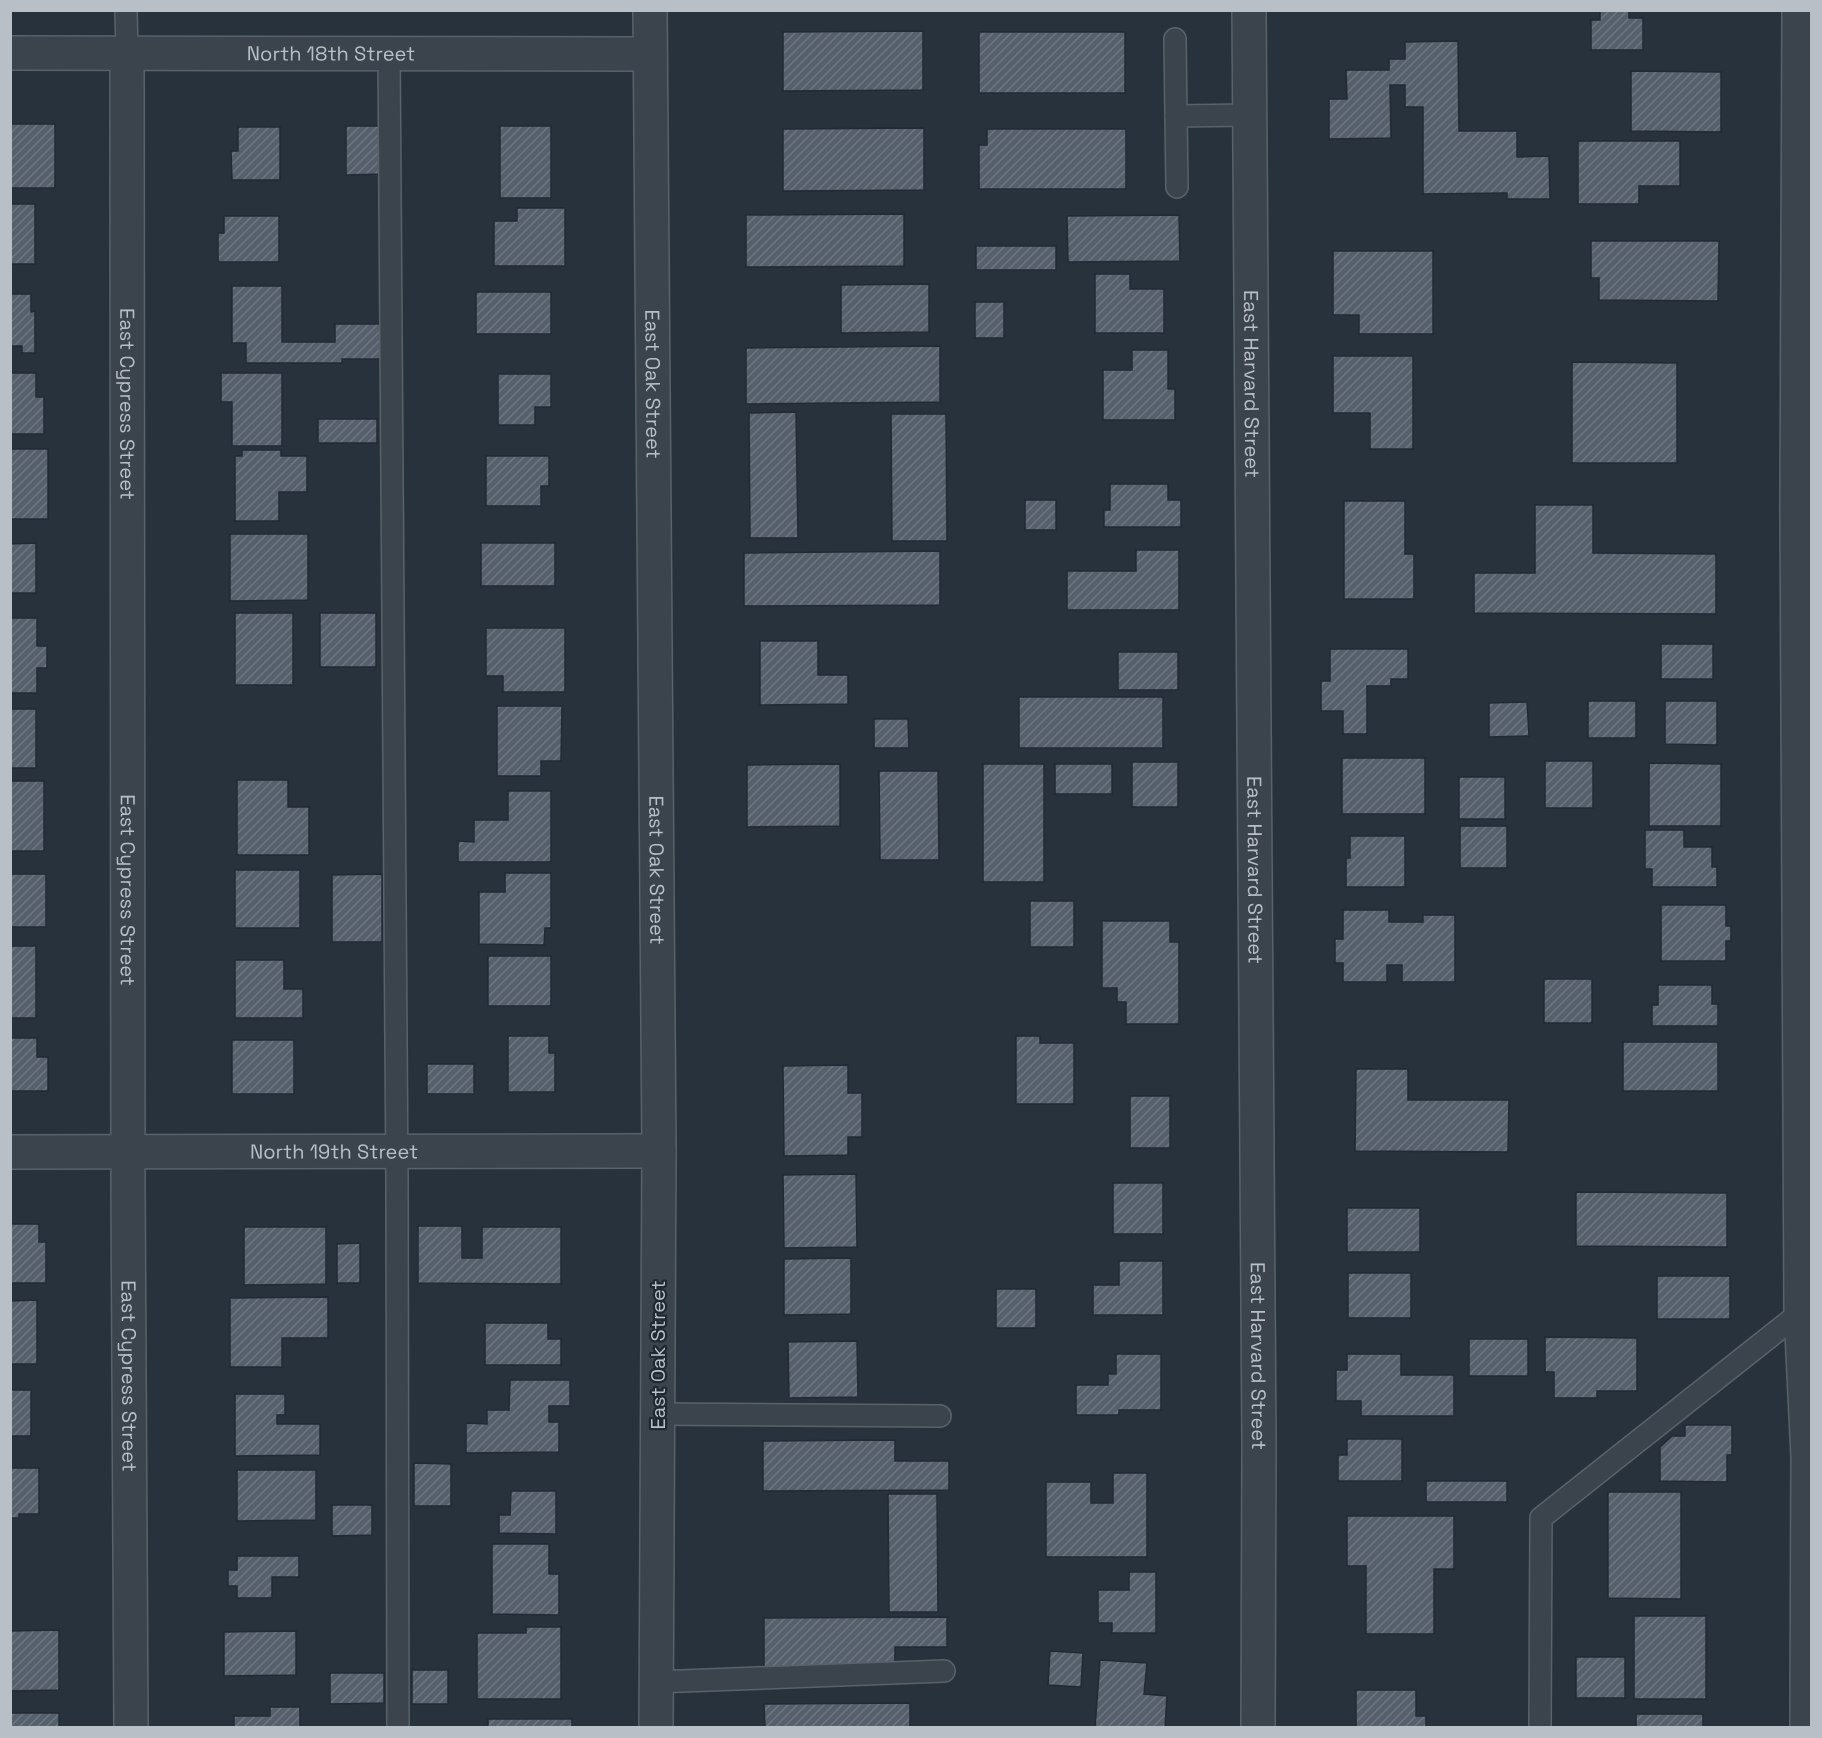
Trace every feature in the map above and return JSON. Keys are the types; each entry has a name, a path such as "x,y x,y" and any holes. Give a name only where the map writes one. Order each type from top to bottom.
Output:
{"street":[{"name":"East Oak Street","path":"650,10 658,1152 656,1728"},
{"name":"East Harvard Street","path":"1249,10 1258,1728"},
{"path":"1799,10 1797,520 1801,1312 1808,1457 1807,1728"},
{"name":"North 18th Street","path":"10,53 650,54"},
{"name":"East Cypress Street","path":"127,53 131,1728"},
{"name":"North 19th Street","path":"10,1152 658,1152"}],"lane":[{"path":"126,10 127,53"},
{"path":"1175,39 1177,188"},
{"path":"389,54 398,1728"},
{"path":"1176,116 1250,115"},
{"path":"1540,1728 1541,1518 1801,1312"},
{"path":"657,1414 940,1416"},
{"path":"656,1682 944,1671"}],"building":[{"path":"1600,10 1629,10 1629,18 1643,18 1643,50 1591,50 1591,20 1600,20"},
{"path":"923,31 923,90 783,91 783,32"},
{"path":"979,32 1125,32 1125,93 979,93"},
{"path":"1458,41 1459,131 1517,131 1517,157 1549,156 1550,199 1507,199 1507,193 1423,194 1423,107 1405,107 1405,85 1390,85 1391,138 1329,139 1329,99 1347,99 1346,70 1389,70 1389,59 1405,59 1405,42"},
{"path":"1631,71 1721,72 1721,132 1631,131"},
{"path":"10,124 55,124 55,188 10,188"},
{"path":"346,126 382,126 382,174 346,175"},
{"path":"500,126 551,126 551,198 500,198"},
{"path":"238,127 280,127 280,180 232,180 231,151 238,151"},
{"path":"924,128 924,190 783,191 783,129"},
{"path":"987,129 1126,129 1126,189 979,189 979,145 987,145"},
{"path":"1578,141 1680,141 1680,186 1639,186 1639,204 1578,204"},
{"path":"10,204 35,204 35,264 10,264"},
{"path":"517,208 565,208 565,266 494,266 494,221 517,221"},
{"path":"904,214 904,266 746,267 746,215"},
{"path":"1179,215 1180,261 1068,262 1067,216"},
{"path":"224,216 279,216 279,262 218,262 218,233 224,233"},
{"path":"1591,241 1719,241 1718,301 1599,300 1599,278 1591,278"},
{"path":"976,246 1056,246 1056,270 976,270"},
{"path":"1333,251 1433,251 1433,334 1359,334 1359,315 1333,315"},
{"path":"1095,274 1130,274 1130,289 1164,289 1164,333 1095,333"},
{"path":"929,284 929,332 841,333 841,285"},
{"path":"232,286 282,286 282,342 335,342 335,324 385,324 385,359 342,359 342,363 246,363 246,343 232,343"},
{"path":"476,292 551,292 551,334 476,334"},
{"path":"10,294 31,294 31,312 35,311 35,353 22,353 22,346 10,346"},
{"path":"975,302 1004,302 1004,338 975,338"},
{"path":"940,346 940,402 746,404 746,348"},
{"path":"1132,350 1168,350 1168,389 1175,389 1175,420 1103,420 1103,370 1132,370"},
{"path":"1333,356 1413,356 1413,449 1370,449 1370,413 1333,413"},
{"path":"1572,362 1677,363 1677,463 1572,463"},
{"path":"10,373 36,373 36,397 44,397 44,434 10,434"},
{"path":"221,373 282,373 282,446 232,446 232,402 221,402"},
{"path":"498,374 551,374 551,407 535,407 535,425 498,425"},
{"path":"796,412 798,538 750,538 749,413"},
{"path":"891,414 946,414 947,541 892,541"},
{"path":"318,419 377,419 377,443 318,443"},
{"path":"10,449 48,449 48,519 10,519"},
{"path":"242,450 281,450 281,456 307,456 307,492 279,492 279,521 235,521 235,456 242,456"},
{"path":"486,456 549,456 549,486 541,486 541,506 486,506"},
{"path":"1110,484 1168,484 1168,500 1181,500 1181,527 1104,527 1104,510 1110,510"},
{"path":"1025,500 1056,500 1056,530 1025,530"},
{"path":"1344,501 1405,501 1405,554 1414,554 1414,599 1344,599"},
{"path":"1535,505 1593,505 1593,553 1716,554 1716,614 1474,613 1474,573 1535,573"},
{"path":"230,534 308,534 308,600 230,601"},
{"path":"36,543 36,593 10,593 10,544"},
{"path":"481,543 555,543 555,586 481,586"},
{"path":"1136,550 1179,550 1179,610 1067,610 1067,571 1136,571"},
{"path":"940,551 940,605 744,606 744,553"},
{"path":"235,613 293,613 293,685 235,685"},
{"path":"320,613 376,613 376,667 320,667"},
{"path":"10,618 37,618 37,646 47,646 47,668 37,668 37,693 10,693"},
{"path":"486,628 565,628 565,692 503,692 503,676 486,676"},
{"path":"760,641 818,641 818,675 848,675 848,704 760,705"},
{"path":"1661,644 1713,644 1713,679 1661,679"},
{"path":"1330,649 1408,649 1408,679 1391,679 1391,686 1367,686 1367,734 1343,734 1343,711 1321,711 1321,681 1330,681"},
{"path":"1118,652 1178,652 1178,690 1118,690"},
{"path":"1019,697 1163,697 1163,748 1019,748"},
{"path":"1588,701 1636,701 1636,738 1588,738"},
{"path":"1665,701 1717,701 1717,745 1665,744"},
{"path":"1527,702 1529,736 1489,737 1489,703"},
{"path":"497,706 562,706 561,761 541,761 541,776 497,776"},
{"path":"10,709 36,709 36,768 10,768"},
{"path":"874,719 908,719 909,748 874,748"},
{"path":"1342,758 1425,758 1425,814 1342,814"},
{"path":"1545,761 1593,761 1593,808 1545,808"},
{"path":"1132,762 1178,762 1178,807 1132,807"},
{"path":"1649,763 1721,764 1721,826 1649,826"},
{"path":"840,764 840,826 747,827 747,765"},
{"path":"983,764 1044,764 1044,882 983,882"},
{"path":"1055,764 1112,764 1112,794 1055,794"},
{"path":"879,771 938,771 939,860 880,860"},
{"path":"1459,777 1505,777 1505,819 1459,819"},
{"path":"237,780 288,780 288,807 309,807 309,855 237,855"},
{"path":"10,781 44,781 44,851 10,851"},
{"path":"508,791 551,791 551,862 458,862 458,841 474,842 474,820 508,820"},
{"path":"1460,826 1507,826 1507,868 1460,868"},
{"path":"1645,830 1684,830 1684,847 1712,847 1712,867 1717,867 1717,887 1652,887 1652,869 1645,869"},
{"path":"1350,836 1405,836 1405,887 1346,887 1346,858 1350,858"},
{"path":"235,870 300,870 300,928 235,928"},
{"path":"505,873 551,873 551,928 545,928 544,945 479,944 479,892 505,892"},
{"path":"10,874 46,874 46,927 10,927"},
{"path":"382,874 382,942 332,942 332,875"},
{"path":"1030,901 1074,901 1074,947 1030,947"},
{"path":"1661,905 1726,905 1726,926 1731,926 1731,941 1726,941 1726,961 1661,961"},
{"path":"1343,910 1389,910 1389,922 1423,922 1423,915 1455,915 1455,982 1402,982 1402,965 1387,965 1387,982 1343,982 1343,963 1335,963 1335,939 1343,939"},
{"path":"1102,921 1170,921 1170,942 1179,942 1179,1024 1126,1024 1126,1002 1117,1002 1117,988 1102,988"},
{"path":"10,946 36,946 36,1018 10,1018"},
{"path":"488,956 551,956 551,1006 488,1006"},
{"path":"235,960 284,960 284,989 303,989 303,1018 235,1018"},
{"path":"1544,979 1592,979 1592,1023 1544,1023"},
{"path":"1658,985 1712,985 1712,1004 1718,1004 1718,1026 1652,1026 1652,1005 1658,1005"},
{"path":"508,1036 549,1036 549,1053 555,1053 555,1092 508,1092"},
{"path":"1016,1036 1040,1036 1040,1043 1074,1043 1074,1104 1016,1104"},
{"path":"10,1038 37,1038 37,1057 48,1057 48,1091 10,1091"},
{"path":"232,1040 294,1040 294,1094 232,1094"},
{"path":"1623,1042 1718,1042 1718,1091 1623,1091"},
{"path":"427,1064 474,1064 474,1094 427,1094"},
{"path":"848,1065 848,1093 862,1093 862,1137 848,1137 848,1155 784,1156 783,1066"},
{"path":"1356,1069 1408,1069 1408,1100 1509,1100 1508,1152 1355,1151"},
{"path":"1130,1096 1170,1096 1170,1148 1130,1148"},
{"path":"856,1174 857,1247 784,1248 783,1175"},
{"path":"1113,1183 1163,1183 1163,1234 1113,1234"},
{"path":"1576,1192 1727,1193 1727,1247 1576,1246"},
{"path":"1347,1208 1420,1208 1420,1252 1347,1252"},
{"path":"10,1224 39,1224 39,1242 46,1242 46,1283 10,1283"},
{"path":"418,1226 462,1226 462,1258 482,1258 482,1227 561,1227 561,1284 418,1283"},
{"path":"244,1227 326,1227 326,1284 244,1285"},
{"path":"360,1243 360,1283 337,1283 337,1244"},
{"path":"851,1258 851,1314 784,1315 784,1259"},
{"path":"1119,1261 1163,1261 1163,1315 1093,1315 1093,1285 1119,1285"},
{"path":"1348,1273 1411,1273 1411,1318 1348,1318"},
{"path":"1657,1276 1730,1276 1730,1319 1657,1319"},
{"path":"996,1289 1036,1289 1036,1328 996,1328"},
{"path":"328,1297 328,1338 282,1338 282,1367 230,1367 230,1298"},
{"path":"37,1300 37,1364 10,1364 10,1301"},
{"path":"485,1323 548,1323 548,1339 561,1339 561,1365 485,1365"},
{"path":"1545,1337 1637,1338 1637,1391 1597,1391 1597,1398 1554,1398 1554,1372 1545,1372"},
{"path":"1469,1339 1528,1339 1528,1376 1469,1376"},
{"path":"857,1341 858,1397 789,1398 788,1342"},
{"path":"1116,1354 1161,1354 1161,1410 1119,1410 1119,1415 1076,1415 1076,1385 1108,1385 1108,1374 1116,1374"},
{"path":"1347,1354 1401,1354 1401,1375 1454,1375 1454,1416 1361,1416 1361,1401 1336,1401 1336,1370 1347,1370"},
{"path":"510,1380 570,1380 570,1406 549,1406 549,1422 559,1422 559,1452 466,1453 466,1423 487,1424 487,1410 509,1410"},
{"path":"10,1390 31,1390 31,1436 10,1436"},
{"path":"235,1394 285,1394 285,1415 277,1415 277,1424 320,1424 320,1455 235,1456"},
{"path":"1685,1425 1732,1425 1732,1455 1727,1455 1727,1482 1660,1481 1660,1447 1672,1436 1685,1436"},
{"path":"1347,1439 1402,1439 1402,1481 1338,1481 1338,1455 1347,1455"},
{"path":"895,1440 895,1461 949,1461 949,1490 763,1491 763,1441"},
{"path":"414,1463 451,1464 451,1506 414,1506"},
{"path":"10,1468 39,1468 39,1514 19,1514 19,1518 10,1518"},
{"path":"237,1470 316,1470 316,1520 237,1521"},
{"path":"1113,1473 1147,1473 1147,1557 1046,1557 1046,1482 1091,1482 1091,1503 1113,1503"},
{"path":"1426,1481 1507,1481 1507,1502 1426,1502"},
{"path":"511,1491 556,1491 556,1534 499,1533 499,1515 510,1515"},
{"path":"1608,1492 1681,1492 1681,1599 1608,1598"},
{"path":"888,1494 937,1494 938,1612 889,1612"},
{"path":"332,1505 372,1505 372,1535 332,1536"},
{"path":"1347,1516 1454,1516 1454,1569 1434,1569 1434,1634 1366,1634 1366,1566 1347,1566"},
{"path":"492,1544 549,1544 549,1574 559,1574 559,1615 492,1614"},
{"path":"237,1556 299,1556 299,1577 272,1577 272,1598 237,1598 237,1586 228,1586 228,1570 237,1570"},
{"path":"1129,1572 1156,1572 1156,1633 1112,1633 1112,1623 1098,1623 1098,1590 1129,1590"},
{"path":"1634,1616 1706,1616 1706,1699 1634,1699"},
{"path":"947,1617 947,1647 895,1647 895,1669 764,1669 764,1618"},
{"path":"526,1627 561,1627 561,1699 477,1699 477,1633 526,1633"},
{"path":"59,1630 59,1690 10,1691 10,1631"},
{"path":"296,1631 296,1675 224,1676 224,1632"},
{"path":"1050,1651 1083,1653 1081,1687 1048,1685"},
{"path":"1576,1657 1625,1657 1625,1698 1576,1698"},
{"path":"1100,1660 1147,1663 1144,1694 1167,1696 1165,1728 1095,1728"},
{"path":"412,1670 448,1670 448,1704 412,1704"},
{"path":"330,1673 384,1673 384,1703 330,1704"},
{"path":"1356,1690 1416,1690 1416,1716 1426,1716 1426,1728 1356,1728"},
{"path":"910,1703 910,1728 765,1728 764,1704"},
{"path":"270,1707 300,1707 300,1728 234,1728 234,1716 270,1716"},
{"path":"10,1713 59,1713 59,1728 10,1728"},
{"path":"1636,1714 1703,1714 1703,1728 1636,1728"},
{"path":"488,1719 572,1719 572,1728 488,1728"}]}
